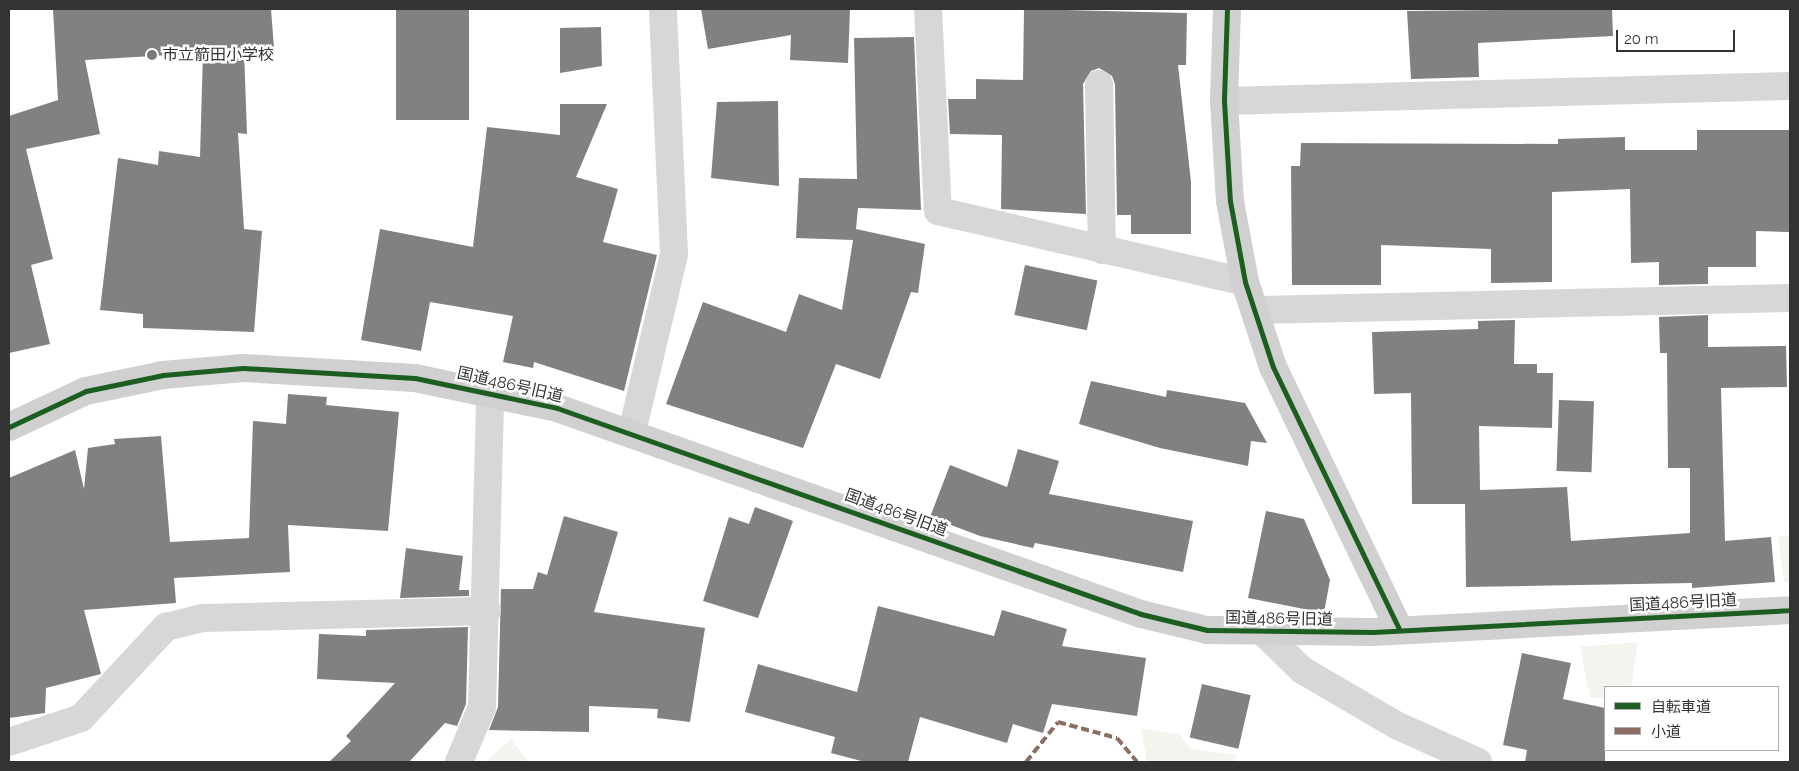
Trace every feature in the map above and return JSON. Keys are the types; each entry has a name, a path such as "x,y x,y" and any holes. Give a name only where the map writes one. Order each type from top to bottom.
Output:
{"street":[{"path":"632,432 674,254 664,9"},
{"path":"928,9 938,211 1245,282"},
{"path":"1227,9 1224,101 1230,201 1245,282 1256,310 1273,367 1399,629"},
{"path":"1099,84 1102,250"},
{"path":"1224,101 1790,86"},
{"path":"1256,310 1790,298"},
{"name":"国道486号旧道","path":"9,427 86,391 162,375 243,368 377,374 490,391 632,432 1141,614 1207,630 1264,633 1399,629 1790,610"},
{"path":"459,762 482,707 487,611 490,391"},
{"path":"9,742 80,718 166,627 203,618 487,611"},
{"path":"1264,633 1302,670 1396,725 1478,762"}],"shaded area":[{"path":"1790,535 1790,582 1784,582 1778,537"},
{"path":"1638,642 1631,686 1604,686 1604,699 1590,697 1580,647"},
{"path":"1141,729 1179,734 1191,749 1236,755 1235,762 1147,762"},
{"path":"511,739 528,762 485,762"}],"building":[{"path":"53,9 271,9 274,48 244,50 247,134 238,133 244,229 262,231 254,332 143,328 143,314 100,310 118,158 158,165 159,151 200,157 203,53 85,60 100,134 26,149 53,259 31,265 50,344 9,353 9,116 58,100"},
{"path":"396,9 469,9 469,120 396,120"},
{"path":"701,9 850,9 848,63 790,60 791,35 708,49"},
{"path":"1024,9 1187,13 1186,65 1178,65 1191,182 1191,234 1131,234 1131,215 1117,215 1115,84 1112,76 1099,68 1091,71 1083,84 1086,214 1001,209 1002,135 950,134 948,99 976,99 976,79 1023,80"},
{"path":"1612,9 1613,36 1478,43 1479,77 1411,79 1407,11"},
{"path":"601,27 602,66 560,73 560,28"},
{"path":"914,37 921,210 858,208 856,229 925,244 918,293 911,292 880,379 836,364 803,448 666,404 703,302 786,332 799,294 842,310 853,240 796,238 799,178 857,179 854,38"},
{"path":"778,101 779,186 711,178 717,102"},
{"path":"560,104 607,104 576,177 618,189 603,242 657,255 624,391 534,362 533,368 503,362 513,316 430,302 421,351 361,340 380,229 473,247 487,127 560,135"},
{"path":"1697,130 1790,130 1790,232 1756,231 1756,267 1708,267 1708,284 1659,285 1659,262 1631,263 1630,189 1552,192 1552,282 1491,283 1491,249 1381,245 1381,285 1292,285 1291,166 1300,166 1301,143 1558,144 1558,139 1625,137 1625,150 1697,150"},
{"path":"1025,265 1097,280 1087,330 1014,315"},
{"path":"1708,315 1708,347 1786,346 1787,387 1721,388 1725,541 1771,537 1775,582 1692,588 1692,583 1466,587 1465,504 1412,504 1411,393 1374,394 1372,332 1478,329 1478,321 1515,320 1514,364 1537,364 1537,373 1553,373 1552,428 1479,426 1480,490 1567,487 1571,541 1690,533 1690,468 1668,468 1667,353 1660,353 1659,317"},
{"path":"1091,381 1166,397 1167,390 1245,403 1267,443 1251,441 1248,466 1160,448 1079,424"},
{"path":"288,394 327,397 326,405 399,412 388,531 288,525 290,572 174,578 176,603 84,610 101,674 46,688 45,713 9,718 9,478 75,450 84,489 88,448 115,444 114,439 161,436 170,542 249,538 253,421 286,424"},
{"path":"1559,400 1594,401 1592,472 1557,471"},
{"path":"1018,449 1059,461 1049,494 1193,521 1183,572 1035,543 1033,548 980,536 930,517 950,465 1007,487"},
{"path":"755,507 793,521 758,618 703,601 729,517 749,524"},
{"path":"1266,511 1304,519 1330,580 1324,613 1248,598"},
{"path":"564,516 618,532 594,612 705,628 690,722 657,718 658,709 589,706 589,732 489,730 498,707 501,589 533,589 538,572 547,575"},
{"path":"406,548 463,556 459,590 469,590 469,596 400,598"},
{"path":"878,606 994,636 1002,610 1067,629 1062,646 1146,658 1137,716 1052,704 1043,733 1013,724 1007,743 920,717 908,762 865,762 831,753 835,737 745,712 758,664 857,692"},
{"path":"468,627 466,704 457,726 445,723 409,762 329,762 351,741 346,736 395,683 317,679 319,634 366,636 366,630"},
{"path":"1522,653 1571,663 1563,699 1604,708 1605,762 1525,762 1527,750 1503,745"},
{"path":"1202,684 1251,695 1238,749 1190,738"}],"marked path":[{"path":"1026,762 1058,722 1117,738 1137,762"}],"cycle path":[{"path":"1227,9 1224,101 1230,201 1245,282 1273,367 1399,629"},
{"path":"9,427 86,391 163,375 243,368 415,378 557,408 1141,614 1207,630 1373,632 1790,610"}],"place":[{"name":"市立箭田小学校","path":"152,55"}]}
